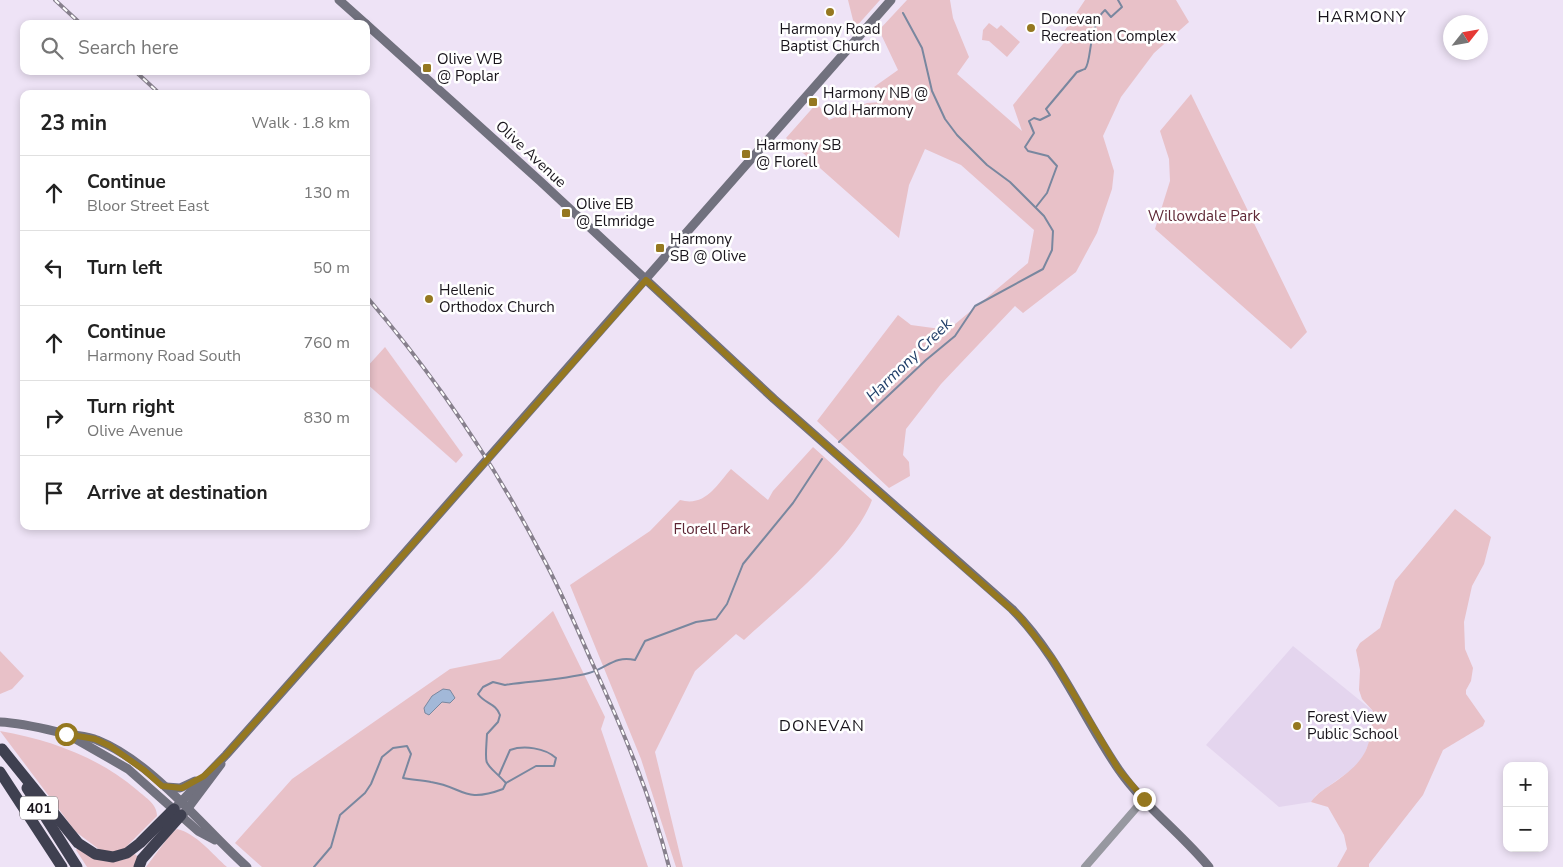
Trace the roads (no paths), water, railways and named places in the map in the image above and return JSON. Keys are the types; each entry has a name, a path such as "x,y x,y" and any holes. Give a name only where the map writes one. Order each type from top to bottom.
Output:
{"highway":[{"path":"1,747 78,842 95,854 113,857 127,853 181,809"},
{"name":"401","path":"1,747 77,867"},
{"name":"401","path":"0,772 62,867"},
{"path":"139,867 142,859 181,809"}],"main road":[{"name":"Olive Avenue","path":"340,0 362,20"},
{"path":"181,809 204,776 226,755 891,0"},
{"name":"Olive Avenue","path":"370,28 774,399 1020,617 1054,661 1119,770 1144,799 1187,841 1209,867"},
{"path":"3,722 95,739 110,746 144,770 162,786 198,831 222,844 247,867"},
{"path":"66,734 128,769 181,809"},
{"path":"181,809 216,773 226,755"},
{"path":"162,786 182,788 204,776"}],"street":[{"path":"1085,867 1144,799"}],"water":[{"path":"443,689 450,690 455,698 450,703 442,702 429,715 425,713 424,708 432,696"}],"waterway":[{"name":"Harmony Creek","path":"1036,207 1047,193 1057,166 1048,156 1028,151 1025,147 1034,133 1029,121 1034,118 1040,120 1050,115 1046,109 1077,72 1085,69 1096,25 1105,10 1111,17 1122,7 1118,0"},
{"name":"Harmony Creek","path":"839,442 926,360 955,336 975,306 1043,269 1052,250 1053,231 1044,216 1010,182 987,165 957,135 945,119 932,91 922,48 903,13"},
{"name":"Harmony Creek","path":"506,783 489,766 486,759 487,734 498,722 500,715 496,708 478,694 483,687 493,682 505,685 568,677 589,673 622,659 635,660 645,641 696,622 716,619 727,604 743,564 793,503 822,459"},
{"name":"Harmony Creek","path":"314,867 331,847 340,815 365,793 371,784 382,757 393,748 407,746 411,754 403,778 442,784 471,795 480,795 503,789 506,783"},
{"path":"499,775 510,750 516,748 534,748 556,758 554,766 536,766 506,783"}],"railway":[{"path":"55,0 77,20"},
{"path":"139,75 156,90"},
{"path":"370,301 439,388 462,421 504,487 549,568 624,735 644,787 669,867"}],"place":[{"name":"Harmony Road Baptist Church","path":"830,12"},
{"name":"Donevan Recreation Complex","path":"1031,28"},
{"name":"Olive WB @ Poplar","path":"427,68"},
{"name":"Harmony NB @ Old Harmony","path":"813,102"},
{"name":"Harmony SB @ Florell","path":"746,154"},
{"name":"Olive EB @ Elmridge","path":"566,213"},
{"name":"Harmony SB @ Olive","path":"660,248"},
{"name":"Hellenic Orthodox Church","path":"429,299"},
{"name":"Forest View Public School","path":"1297,726"}],"district":[{"name":"HARMONY","path":"1362,17"},
{"name":"DONEVAN","path":"822,726"}],"park label":[{"name":"Willowdale Park","path":"1204,216"},
{"name":"Florell Park","path":"712,529"}]}
